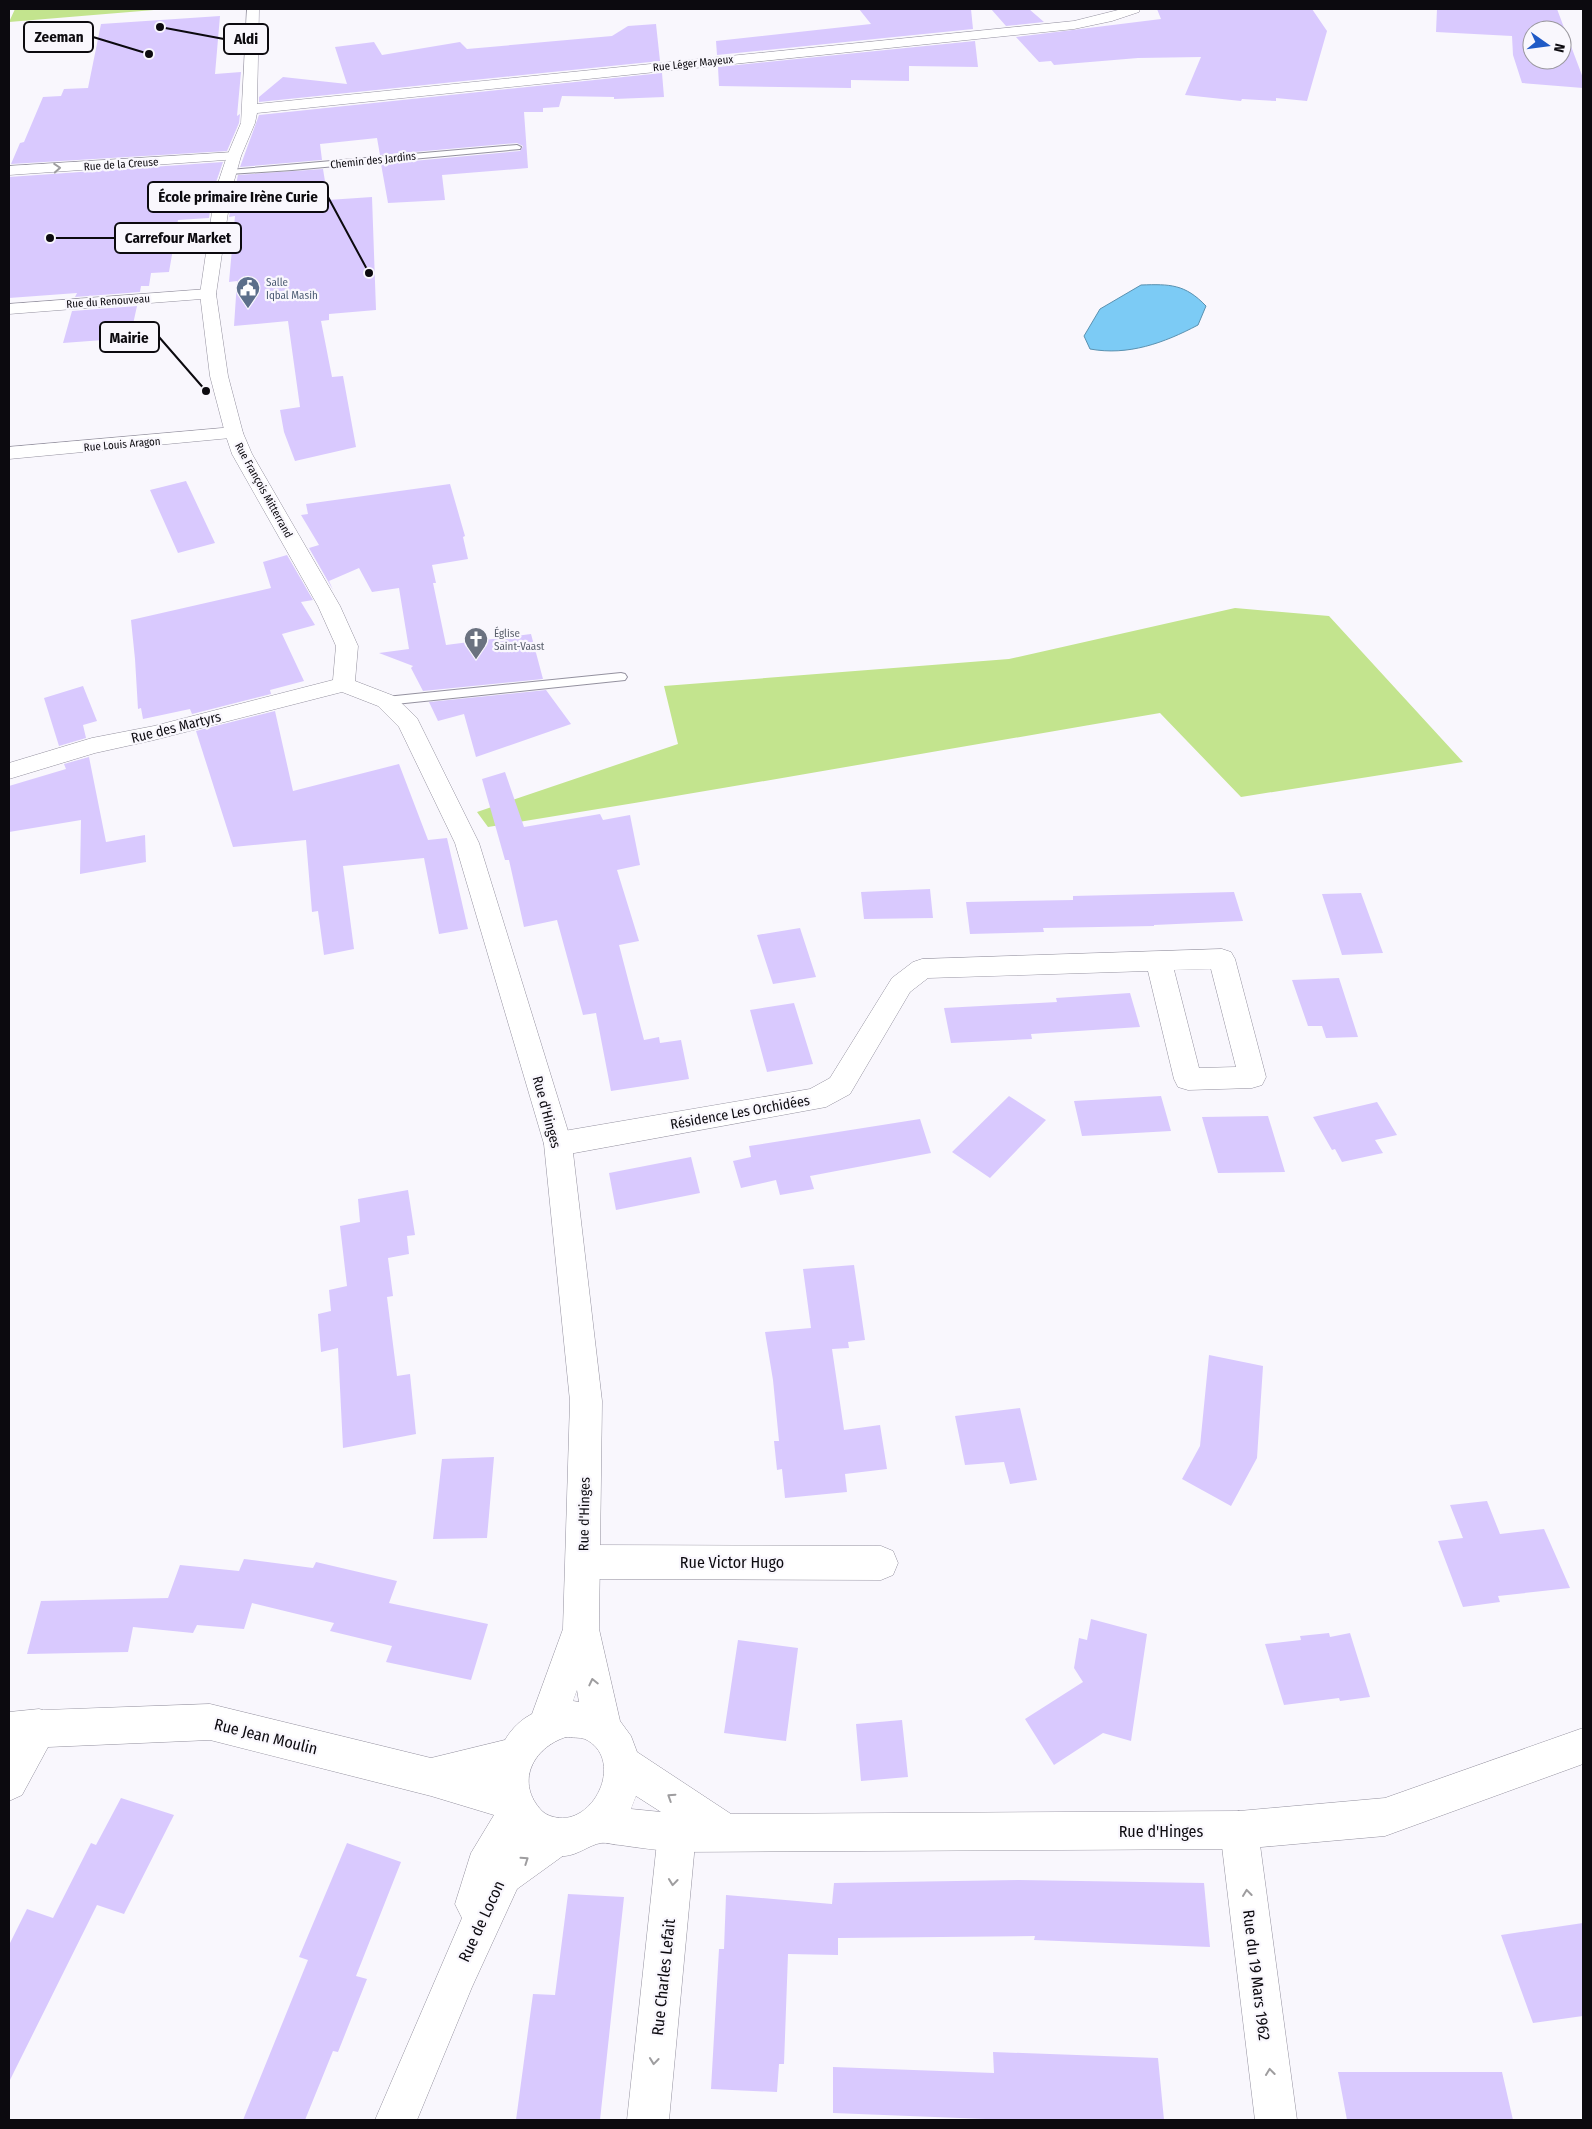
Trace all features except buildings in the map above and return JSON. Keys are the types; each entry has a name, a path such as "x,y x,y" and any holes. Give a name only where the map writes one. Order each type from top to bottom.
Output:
{"street":[{"name":"Rue François Mitterrand","path":"254,9 248,123 231,164 218,212 208,294 219,376 234,434 242,454 329,606 347,646 344,685"},
{"name":"Rue Léger Mayeux","path":"250,110 1074,26 1134,9"},
{"name":"Rue de la Creuse","path":"9,171 231,164"},
{"name":"Rue du Renouveau","path":"9,309 208,294"},
{"name":"Rue Louis Aragon","path":"9,453 234,434"},
{"name":"Rue d'Hinges","path":"344,685 386,701 409,723 467,843 558,1144 586,1401 581,1630 604,1730"},
{"name":"Rue des Martyrs","path":"9,771 92,746 154,733 310,692 344,685"},
{"name":"Résidence Les Orchidées","path":"558,1144 816,1099 840,1086 902,985 922,969 1159,961 1222,959 1252,1077 1188,1079 1159,961"},
{"name":"Rue Victor Hugo","path":"583,1562 881,1563"},
{"name":"Rue d'Hinges","path":"546,1725 581,1630"},
{"path":"566,1719 586,1721 604,1730 616,1745 623,1765 622,1786 613,1807 598,1824 579,1835 558,1838 534,1830 515,1807 511,1779 517,1756 529,1738 546,1725 566,1719"},
{"name":"Rue Jean Moulin","path":"9,1782 24,1729 210,1722 431,1777 515,1807"},
{"name":"Rue d'Hinges","path":"598,1824 678,1833 1239,1830 1385,1817 1583,1746"},
{"name":"Rue Jean Moulin","path":"431,1777 517,1756"},
{"path":"623,1765 726,1833"},
{"name":"Rue de Locon","path":"457,1974 485,1866 515,1807"},
{"name":"Rue du 19 Mars 1962","path":"1239,1830 1276,2120"},
{"name":"Rue Charles Lefait","path":"648,2120 678,1833"},
{"name":"Rue de Locon","path":"396,2120 457,1974 503,1875 558,1838"}],"lane":[{"name":"Chemin des Jardins","path":"231,164 292,168 517,147"},
{"path":"386,701 621,677"}],"green space":[{"path":"15,9 166,9 9,22"},
{"path":"1235,608 1329,616 1463,762 1241,797 1160,713 488,827 477,812 678,744 664,686 1009,659"}],"water":[{"path":"1141,285 1169,285 1191,293 1206,306 1198,325 1146,346 1118,351 1090,349 1084,336 1100,309"}],"place":[{"name":"Aldi","path":"160,27"},
{"name":"Zeeman","path":"149,54"},
{"name":"Carrefour Market","path":"50,238"},
{"name":"École primaire Irène Curie","path":"369,273"},
{"name":"Salle Iqbal Masih","path":"248,309"},
{"name":"Mairie","path":"206,391"},
{"name":"Église Saint-Vaast","path":"476,660"}]}
